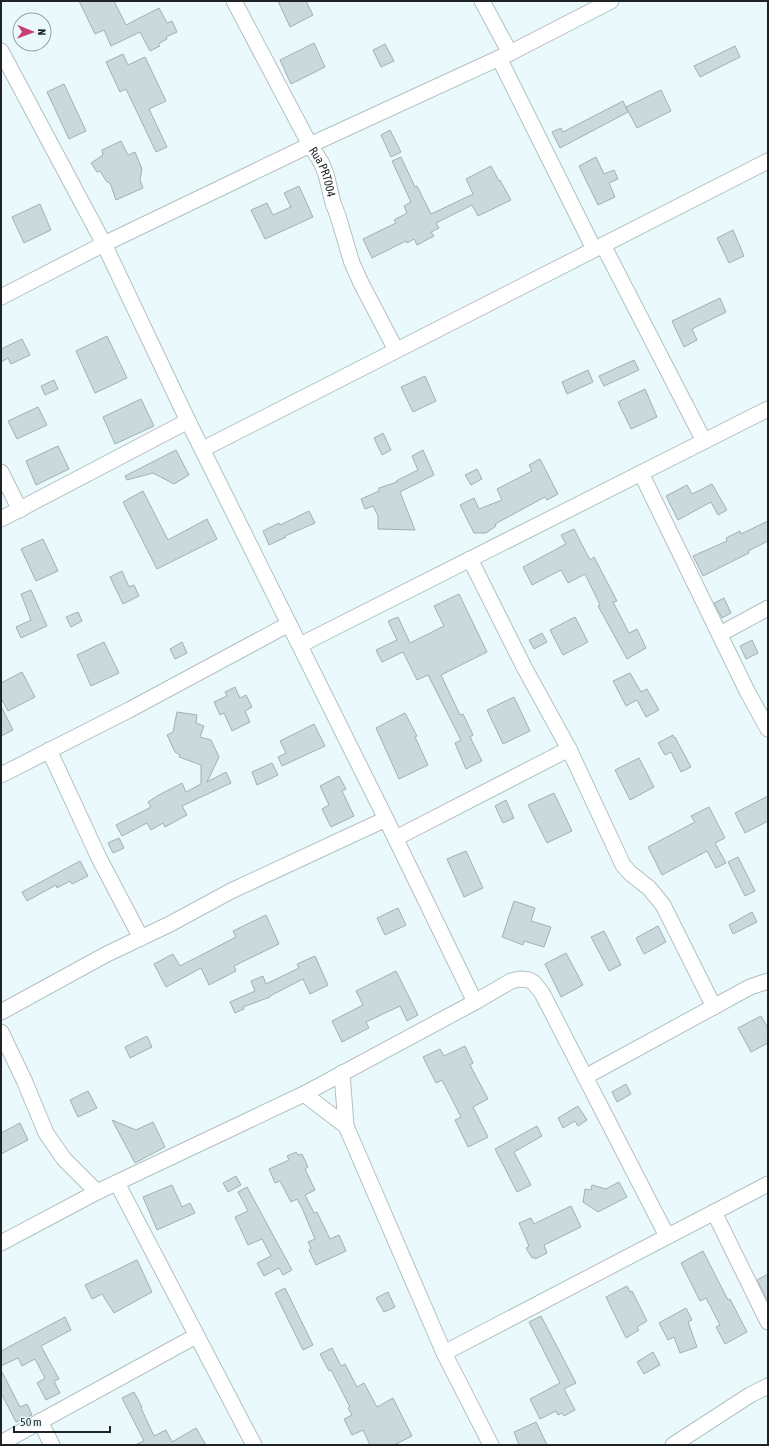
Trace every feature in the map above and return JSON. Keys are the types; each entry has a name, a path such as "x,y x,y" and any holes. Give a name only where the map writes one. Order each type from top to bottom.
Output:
{"street":[{"name":"Rua PRT004","path":"234,1 310,145 321,162 326,174 333,203 352,263 396,350"},
{"path":"482,1 504,55 598,247 704,441"},
{"path":"1,297 104,244 310,145 504,55 611,1"},
{"path":"1,51 104,244 188,421 396,838 475,1002"},
{"path":"203,449 768,161"},
{"path":"300,645 768,409"},
{"path":"1,519 188,421"},
{"path":"1,472 20,510"},
{"path":"641,473 768,729"},
{"path":"470,559 524,667 569,749 623,865 630,873 649,888 663,905 714,1007"},
{"path":"720,634 768,608"},
{"path":"1,775 129,710 289,624"},
{"path":"396,838 569,749"},
{"path":"49,750 99,858 142,938"},
{"path":"1,1012 107,954 142,938 231,891 386,819"},
{"path":"1,1243 97,1192 304,1094 511,981 520,979 529,980 534,983 542,993 668,1236"},
{"path":"585,1077 750,987 768,980"},
{"path":"1,1032 24,1080 46,1133 64,1159 97,1192"},
{"path":"342,1073 346,1126 444,1353 491,1445"},
{"path":"304,1094 346,1126"},
{"path":"116,1183 254,1445"},
{"path":"444,1353 768,1184"},
{"path":"714,1212 768,1322"},
{"path":"1,1443 196,1336"},
{"path":"673,1445 750,1395 768,1386"},
{"path":"40,1421 52,1445"}],"building":[{"path":"79,1 114,1 126,25 159,8 167,23 172,21 177,32 166,37 167,39 158,44 160,46 150,51 140,32 111,46 104,30 95,34"},
{"path":"278,1 306,1 313,15 290,27"},
{"path":"314,43 325,67 291,84 280,60"},
{"path":"385,44 394,61 381,67 373,50"},
{"path":"735,46 740,57 700,77 694,66"},
{"path":"123,54 128,65 145,57 166,101 149,109 167,147 156,152 126,89 120,92 106,62"},
{"path":"64,84 86,131 69,139 47,92"},
{"path":"661,90 671,111 637,128 626,107"},
{"path":"623,101 628,112 560,148 552,132 561,128 563,132"},
{"path":"390,130 401,152 391,157 381,135"},
{"path":"121,141 128,155 135,152 142,169 140,180 143,188 116,200 110,183 107,182 100,171 97,172 91,163 103,155 102,150"},
{"path":"401,157 415,187 417,186 431,214 473,194 466,179 491,166 511,200 478,216 472,205 436,223 439,228 431,232 434,236 417,245 414,239 407,243 406,241 372,258 363,239 396,223 394,220 407,213 404,206 411,202 392,161"},
{"path":"596,157 604,174 614,170 618,179 609,183 615,197 598,205 579,166"},
{"path":"299,186 313,217 265,239 251,210 267,203 273,215 291,207 284,193"},
{"path":"40,204 51,230 24,243 12,217"},
{"path":"733,230 744,256 729,263 717,238"},
{"path":"720,298 726,312 692,329 697,340 684,347 672,321"},
{"path":"107,336 127,378 95,393 76,351"},
{"path":"22,339 30,355 11,364 8,358 1,362 1,349"},
{"path":"634,360 639,370 604,386 599,376"},
{"path":"588,370 593,382 567,394 562,382"},
{"path":"425,376 436,401 413,412 401,387"},
{"path":"54,380 58,389 45,395 41,386"},
{"path":"645,389 657,417 631,429 618,402"},
{"path":"141,399 154,426 115,444 103,417"},
{"path":"38,407 47,425 17,439 8,421"},
{"path":"383,433 391,450 382,455 374,438"},
{"path":"58,446 69,469 36,485 26,461"},
{"path":"176,450 189,475 174,484 153,473 127,480 125,476"},
{"path":"423,450 434,475 400,492 415,530 378,529 378,516 373,506 365,509 361,499 379,491 379,488 397,482 396,481 418,470 412,456"},
{"path":"540,459 558,494 547,500 545,497 495,524 496,526 486,533 474,533 460,505 474,498 479,509 502,500 497,489 532,471 529,465"},
{"path":"477,469 482,479 471,485 465,475"},
{"path":"712,484 727,510 718,515 711,502 678,520 666,496 687,485 692,494"},
{"path":"143,491 168,540 207,519 217,539 157,569 123,502"},
{"path":"309,511 315,523 285,536 286,537 269,545 263,531 279,523 280,525"},
{"path":"768,521 768,541 748,551 749,553 703,576 693,556 727,541 726,538 740,531 741,534"},
{"path":"574,529 590,560 594,557 617,601 613,602 629,633 637,629 646,648 627,659 598,606 600,605 585,574 568,583 561,570 532,585 523,567 566,544 561,535"},
{"path":"43,539 58,571 36,581 21,549"},
{"path":"122,571 129,587 134,585 139,596 123,604 110,577"},
{"path":"31,590 47,626 21,638 16,627 31,620 21,594"},
{"path":"459,594 487,652 441,675 460,715 463,714 473,735 470,737 482,761 466,769 455,743 461,740 428,675 417,680 403,652 382,662 376,650 397,640 388,621 398,617 410,643 444,626 434,606"},
{"path":"724,598 731,613 722,618 714,603"},
{"path":"78,612 82,621 71,627 66,617"},
{"path":"575,617 588,642 563,655 550,630"},
{"path":"542,633 547,642 534,649 529,640"},
{"path":"752,640 758,653 746,659 740,646"},
{"path":"104,642 119,673 91,686 77,655"},
{"path":"182,642 187,653 175,659 170,649"},
{"path":"22,672 35,697 8,711 1,698 1,683"},
{"path":"630,673 641,692 647,689 659,710 646,717 637,700 626,706 613,681"},
{"path":"235,687 240,698 246,695 252,707 245,711 250,722 232,731 224,713 220,715 214,702 227,696 225,692"},
{"path":"514,697 530,731 503,744 487,710"},
{"path":"1,706 13,730 1,736"},
{"path":"177,712 197,715 196,723 204,726 200,737 211,740 219,757 207,782 226,772 231,783 182,806 187,815 165,827 163,823 151,830 147,823 122,836 116,825 151,807 148,802 157,796 182,783 186,792 201,784 201,765 179,757 180,755 175,752 167,735 173,732"},
{"path":"405,713 417,736 415,737 428,765 399,779 376,728"},
{"path":"314,724 325,746 282,766 278,757 286,753 280,741"},
{"path":"673,735 691,767 681,772 671,752 665,755 658,743"},
{"path":"639,758 654,787 630,800 615,770"},
{"path":"272,763 278,775 257,785 252,772"},
{"path":"339,776 346,789 342,791 354,816 331,827 322,809 329,805 320,786"},
{"path":"554,793 572,831 547,843 528,805"},
{"path":"768,796 768,821 745,833 735,813"},
{"path":"506,800 514,818 503,823 495,806"},
{"path":"709,807 725,838 715,843 726,863 716,868 707,851 662,875 648,847 695,822 691,816"},
{"path":"119,838 124,848 113,853 108,843"},
{"path":"466,851 483,888 464,897 447,859"},
{"path":"738,857 755,891 745,896 728,862"},
{"path":"80,861 88,876 72,884 70,881 57,888 56,885 27,901 22,892"},
{"path":"514,901 535,908 531,921 551,927 544,947 524,941 523,945 502,937"},
{"path":"398,908 406,925 385,935 377,918"},
{"path":"752,912 757,922 733,934 729,925"},
{"path":"266,915 279,944 234,966 236,971 209,985 201,968 166,987 154,964 173,954 180,966 236,937 233,931"},
{"path":"658,926 666,942 644,954 636,938"},
{"path":"604,931 621,965 609,971 591,937"},
{"path":"566,953 583,985 561,997 545,964"},
{"path":"315,956 328,985 310,994 303,979 270,997 243,1007 244,1009 235,1013 230,1002 255,991 251,981 263,976 266,984 299,968 297,964"},
{"path":"396,971 418,1015 407,1021 400,1006 366,1022 369,1028 342,1042 332,1021 363,1005 356,991"},
{"path":"761,1016 768,1028 768,1043 751,1052 738,1028"},
{"path":"147,1036 152,1047 130,1058 125,1047"},
{"path":"465,1046 473,1063 470,1065 488,1099 473,1107 488,1137 468,1147 455,1120 461,1117 442,1080 436,1083 423,1057 440,1049 444,1056"},
{"path":"626,1084 631,1094 617,1102 612,1092"},
{"path":"88,1091 97,1108 78,1117 70,1100"},
{"path":"578,1106 587,1120 578,1126 575,1121 563,1128 558,1118"},
{"path":"112,1120 136,1130 153,1122 165,1147 135,1163"},
{"path":"20,1123 28,1140 1,1154 1,1133"},
{"path":"537,1126 542,1136 514,1152 531,1185 517,1192 495,1149"},
{"path":"296,1152 298,1155 302,1154 308,1167 305,1169 315,1190 305,1195 314,1213 317,1212 330,1239 339,1235 346,1251 316,1265 309,1250 311,1248 308,1242 315,1239 302,1208 297,1199 291,1202 280,1181 275,1183 269,1169 289,1160 287,1156"},
{"path":"236,1176 241,1185 228,1192 223,1183"},
{"path":"619,1182 627,1197 598,1212 583,1202 585,1189 591,1190 592,1185 606,1189"},
{"path":"172,1185 182,1207 190,1203 195,1213 157,1230 143,1197"},
{"path":"247,1187 292,1270 283,1275 279,1268 264,1276 257,1263 271,1256 262,1239 248,1245 235,1217 248,1211 238,1192"},
{"path":"571,1206 581,1227 544,1245 547,1253 535,1259 534,1257 532,1258 526,1248 529,1246 519,1223 531,1218 534,1224"},
{"path":"703,1251 728,1300 730,1299 747,1332 725,1344 716,1327 720,1325 706,1298 700,1301 681,1263"},
{"path":"137,1260 152,1292 114,1313 102,1294 92,1299 85,1285"},
{"path":"768,1274 768,1302 757,1280"},
{"path":"627,1286 630,1292 632,1291 647,1321 637,1327 639,1330 626,1338 606,1297"},
{"path":"285,1288 313,1345 303,1350 275,1293"},
{"path":"388,1292 395,1307 384,1312 376,1298"},
{"path":"686,1308 692,1320 688,1322 697,1347 680,1353 674,1337 668,1340 659,1323"},
{"path":"541,1316 576,1383 564,1389 575,1410 564,1416 562,1413 558,1415 556,1411 540,1419 530,1399 560,1383 529,1322"},
{"path":"65,1317 71,1330 41,1346 59,1379 54,1381 60,1393 46,1400 37,1383 45,1378 35,1359 22,1366 18,1358 1,1366 1,1351"},
{"path":"332,1348 341,1366 345,1364 357,1387 364,1383 377,1407 393,1398 412,1436 394,1445 370,1445 363,1430 352,1435 344,1419 352,1415 348,1408 350,1407 331,1370 329,1371 320,1354"},
{"path":"653,1352 660,1365 644,1374 637,1362"},
{"path":"1,1370 20,1407 27,1404 32,1415 16,1422 1,1393"},
{"path":"134,1392 154,1436 166,1430 172,1442 196,1428 206,1445 135,1445 144,1441 122,1398"},
{"path":"536,1422 547,1445 519,1445 514,1432"}]}
